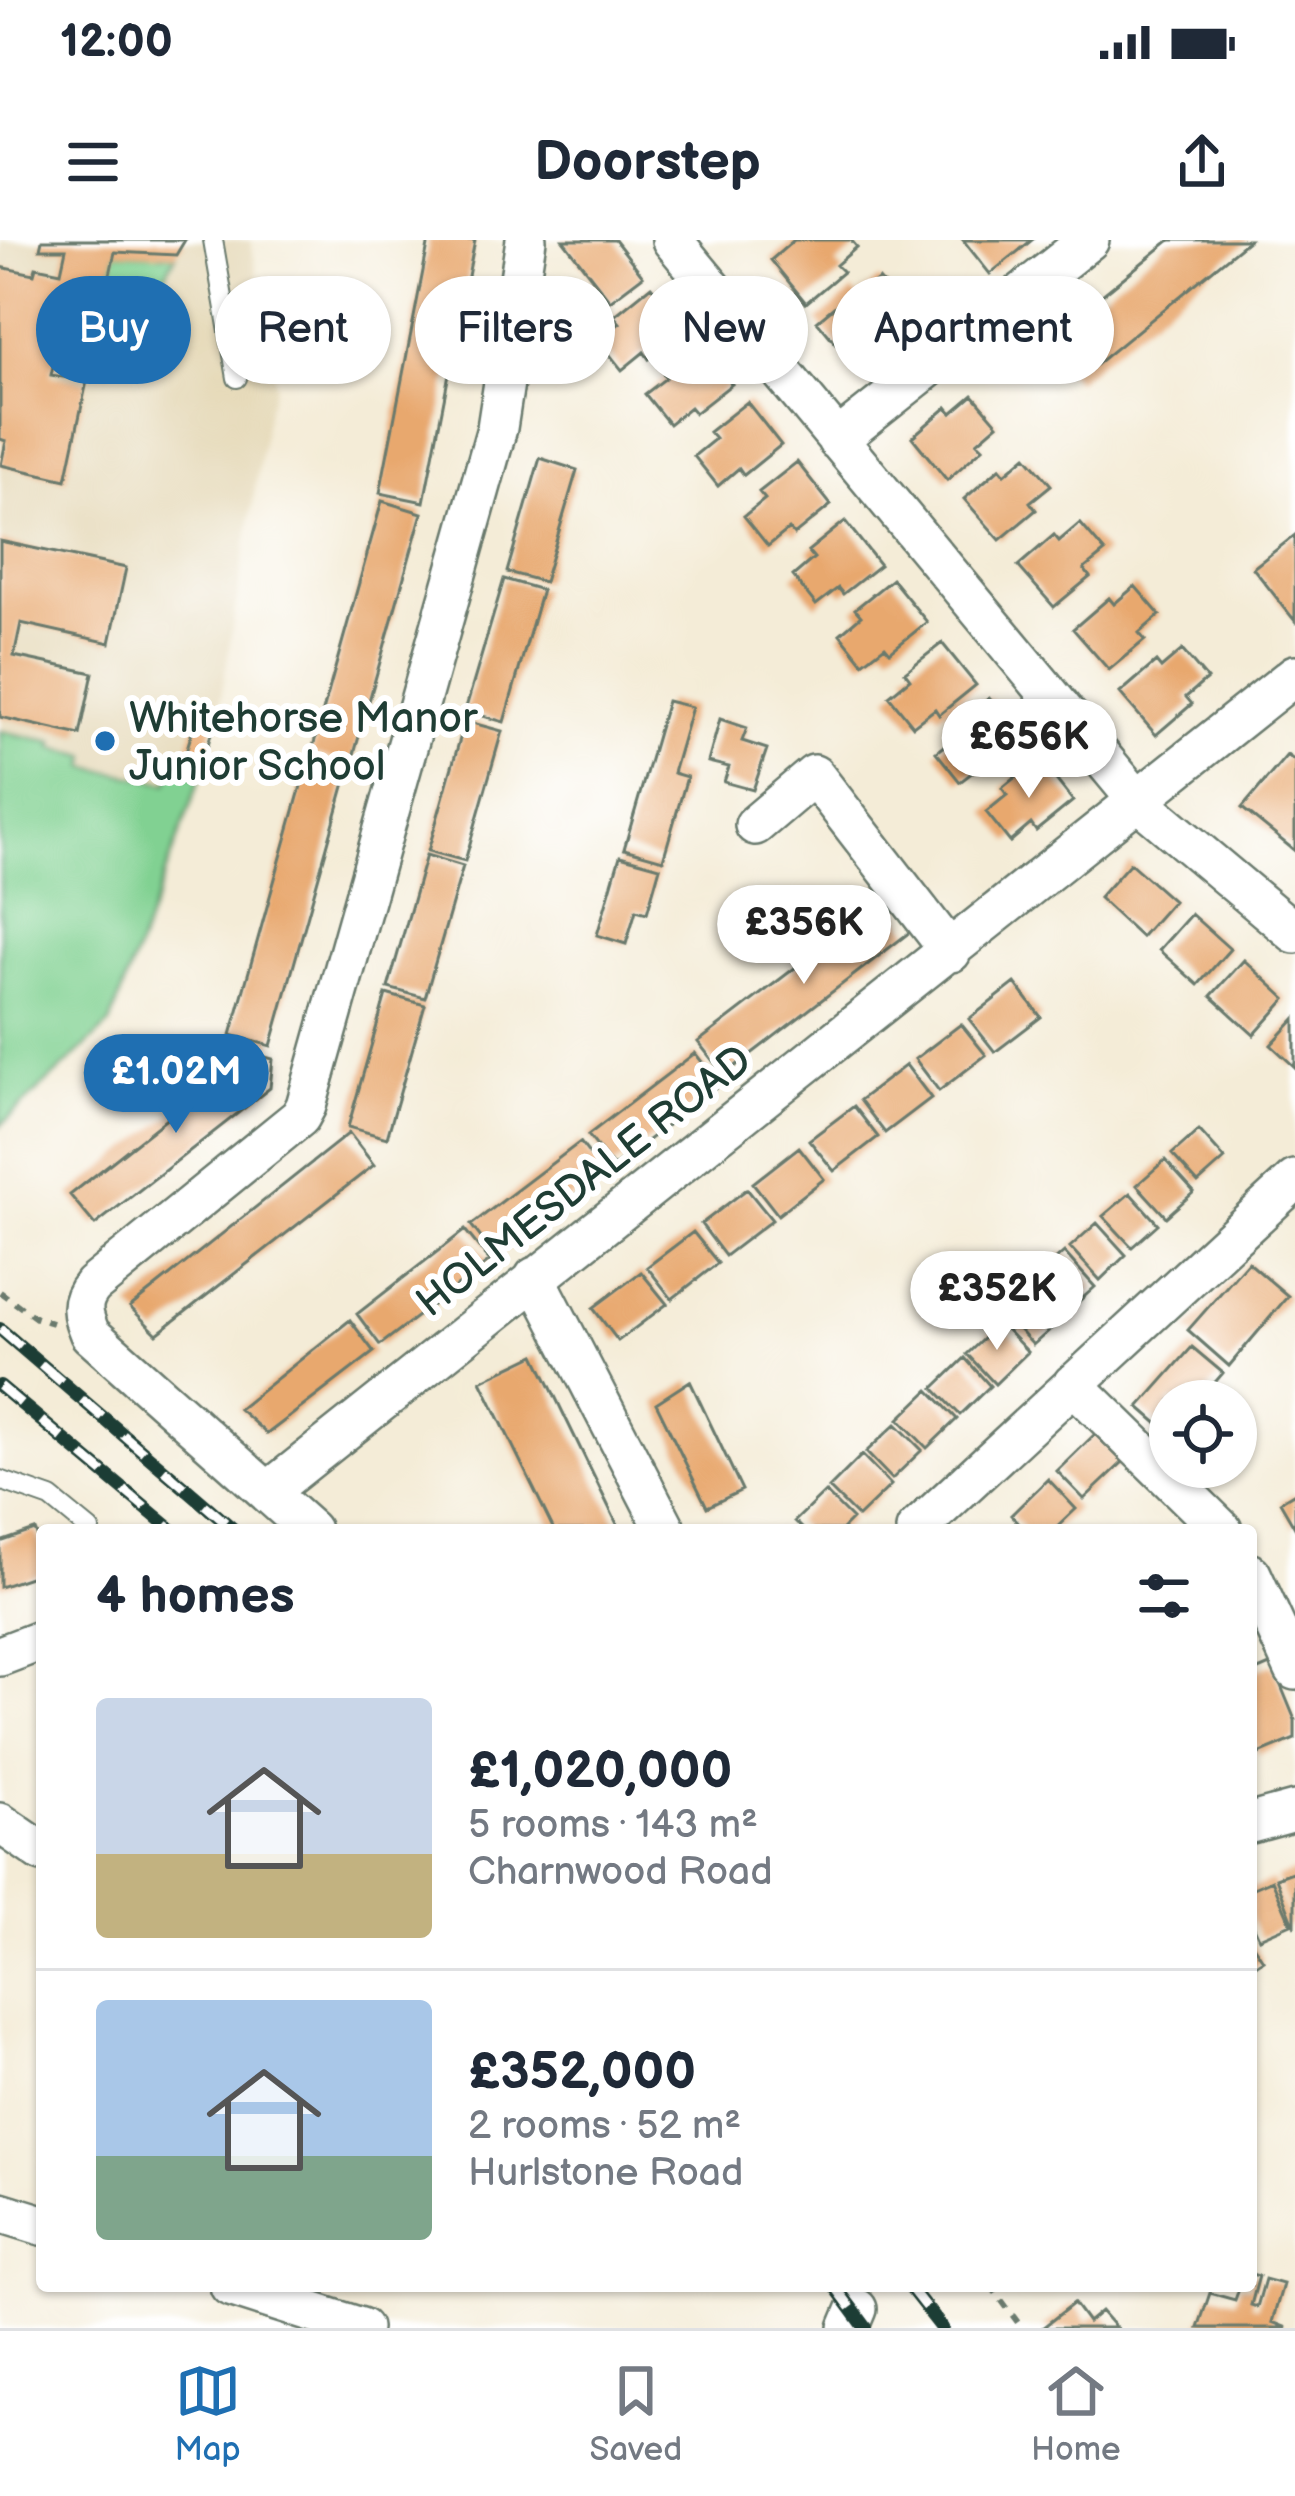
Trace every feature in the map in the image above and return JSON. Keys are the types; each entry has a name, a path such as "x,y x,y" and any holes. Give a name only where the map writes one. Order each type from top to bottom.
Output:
{"street":[{"path":"304,1524 86,1323 84,1296 300,1117 306,1106 497,428 526,240"},
{"path":"672,240 1138,801 1295,933"},
{"path":"837,440 1089,240"},
{"name":"HOLMESDALE ROAD","path":"269,1491 1295,675"},
{"path":"755,825 814,775 951,952"},
{"path":"922,1524 1295,1180"},
{"path":"535,1277 663,1524"},
{"path":"1073,1384 1216,1524"},
{"path":"1257,1587 1295,1670"},
{"path":"0,1656 36,1642"},
{"path":"1257,1821 1295,1811"},
{"path":"0,1823 36,1848"},
{"path":"0,2212 36,2223"},
{"path":"249,2292 361,2328"}],"lane":[{"path":"213,240 219,276"},
{"path":"0,1480 51,1498 83,1524"}],"path":[{"path":"0,1292 36,1318 86,1323"},
{"path":"995,2292 1022,2328"}],"shaded area":[{"name":"Whitehorse Manor Junior School","path":"0,240 251,240 257,276 215,276 215,384 276,386 268,408 220,705 200,784 110,1024 0,1126"}],"green space":[{"path":"115,252 176,255 164,276 110,276"},
{"path":"0,731 54,742 53,748 88,756 86,767 168,783 172,770 201,776 110,1024 0,1126"}],"building":[{"path":"42,240 185,240 176,255 115,252 110,276 36,276 36,384 86,384 66,480 1,465 6,441 0,439 0,267 34,274 36,267 61,272 66,249 40,249"},
{"path":"429,240 475,240 468,276 422,276"},
{"path":"563,240 615,240 643,276 615,297 615,276 591,276"},
{"path":"794,240 851,240 857,247 836,265 843,272 832,276 808,301 808,276 784,276 771,260"},
{"path":"963,240 1032,240 990,274"},
{"path":"1170,240 1249,240 1114,350 1114,285"},
{"path":"639,296 639,356 622,370 615,361 615,327 620,323 615,315"},
{"path":"832,308 832,339 817,321"},
{"path":"415,312 415,384 447,384 424,502 380,493"},
{"path":"658,384 732,384 695,413 690,407 669,424 645,394"},
{"path":"973,395 998,424 977,442 983,448 947,480 912,437 947,407 952,413"},
{"path":"747,402 781,445 744,475 739,468 718,486 694,456 715,439 709,432"},
{"path":"1026,456 1051,485 1030,502 1036,510 1000,540 964,499 1000,468 1005,474"},
{"path":"540,458 577,470 544,582 507,572"},
{"path":"797,462 831,505 794,535 789,529 768,546 744,516 765,499 759,492"},
{"path":"382,501 422,513 351,765 311,754"},
{"path":"845,521 880,565 843,594 838,588 816,605 793,576 814,558 808,551"},
{"path":"1080,523 1105,552 1084,569 1090,577 1054,607 1018,566 1054,535 1059,541"},
{"path":"1295,535 1295,621 1253,568"},
{"path":"0,541 126,568 110,643 21,623 14,656 93,673 80,735 0,717"},
{"path":"504,579 542,590 504,722 465,711"},
{"path":"892,579 927,622 890,652 885,646 863,663 840,634 861,616 855,609"},
{"path":"1135,586 1160,615 1139,633 1145,640 1109,670 1073,629 1109,598 1114,604"},
{"path":"942,643 976,685 939,715 935,709 913,726 889,696 910,679 905,672"},
{"path":"1182,650 1207,679 1186,697 1192,704 1156,735 1120,693 1156,662 1161,668"},
{"path":"989,698 1024,741 987,771 982,765 960,782 936,752 958,735 952,728"},
{"path":"667,701 692,707 673,773 687,777 663,860 624,849"},
{"path":"200,706 218,709 200,773 181,768"},
{"path":"720,719 747,728 742,741 767,749 753,790 724,782 729,767 708,762"},
{"path":"465,721 502,731 465,861 428,851"},
{"path":"1287,755 1295,761 1295,851 1242,808"},
{"path":"1039,758 1073,801 1036,831 1031,824 1010,842 986,812 1007,795 1002,788"},
{"path":"308,761 348,772 271,1046 231,1035"},
{"path":"426,855 463,866 425,998 388,988"},
{"path":"620,856 660,867 647,913 636,910 626,944 597,935"},
{"path":"1130,863 1173,901 1141,937 1099,898"},
{"path":"885,899 910,932 724,1075 698,1042"},
{"path":"1191,914 1230,949 1198,985 1159,950"},
{"path":"1244,960 1286,999 1254,1035 1211,996"},
{"path":"1015,983 1041,1017 995,1052 969,1019"},
{"path":"386,994 425,1005 387,1138 348,1127"},
{"path":"1295,1019 1295,1067 1271,1045"},
{"path":"961,1024 986,1055 939,1091 915,1059"},
{"path":"237,1049 273,1059 270,1088 95,1225 70,1195 230,1069"},
{"path":"695,1053 720,1085 613,1167 588,1135"},
{"path":"906,1065 931,1098 885,1133 860,1100"},
{"path":"854,1106 878,1137 834,1171 809,1140"},
{"path":"1199,1130 1225,1159 1198,1183 1172,1154"},
{"path":"349,1133 374,1165 157,1334 130,1307"},
{"path":"580,1142 604,1173 496,1257 471,1225"},
{"path":"799,1147 824,1179 778,1215 753,1183"},
{"path":"1165,1160 1194,1192 1166,1217 1137,1185"},
{"path":"747,1189 772,1220 725,1256 701,1224"},
{"path":"1130,1193 1158,1224 1132,1247 1103,1216"},
{"path":"1097,1223 1126,1255 1100,1280 1070,1247"},
{"path":"465,1230 490,1261 380,1345 357,1314"},
{"path":"693,1232 718,1263 672,1299 647,1267"},
{"path":"1064,1252 1095,1287 1066,1313 1035,1278"},
{"path":"1248,1262 1288,1296 1229,1366 1188,1330"},
{"path":"641,1272 667,1304 618,1341 593,1308"},
{"path":"1030,1286 1061,1320 1033,1345 1002,1311"},
{"path":"350,1320 374,1352 267,1434 239,1409"},
{"path":"1000,1323 1028,1352 995,1384 967,1354"},
{"path":"1192,1347 1223,1373 1217,1380 1163,1380"},
{"path":"535,1355 617,1524 551,1524 481,1381"},
{"path":"965,1358 990,1386 960,1415 934,1388"},
{"path":"690,1381 742,1490 707,1507 656,1403"},
{"path":"929,1390 957,1419 927,1448 899,1419"},
{"path":"1149,1396 1149,1416 1139,1407"},
{"path":"896,1424 922,1450 892,1479 866,1452"},
{"path":"1095,1434 1123,1462 1084,1499 1057,1471"},
{"path":"862,1455 891,1485 858,1517 829,1488"},
{"path":"1048,1479 1076,1509 1060,1524 1019,1524 1011,1515"},
{"path":"825,1492 852,1519 847,1524 795,1521"},
{"path":"1295,1493 1295,1528 1280,1502"},
{"path":"35,1530 36,1575 0,1587 0,1542"},
{"path":"1272,1664 1295,1720 1295,1739 1259,1754 1257,1749 1257,1670"},
{"path":"1295,1871 1295,1927 1276,1878"},
{"path":"1272,1880 1291,1924 1259,1938 1257,1934 1257,1886"},
{"path":"1265,2279 1283,2284 1272,2322 1287,2328 1198,2328 1210,2293 1235,2300 1238,2292 1255,2292 1251,2305 1257,2307"},
{"path":"1074,2303 1088,2322 1101,2311 1116,2328 1042,2328"}],"railway":[{"path":"0,1329 227,1524"},
{"path":"0,1386 165,1524"},
{"path":"839,2292 866,2328"},
{"path":"914,2292 942,2328"}],"place":[{"name":"Whitehorse Manor Junior School","path":"105,741"}]}
